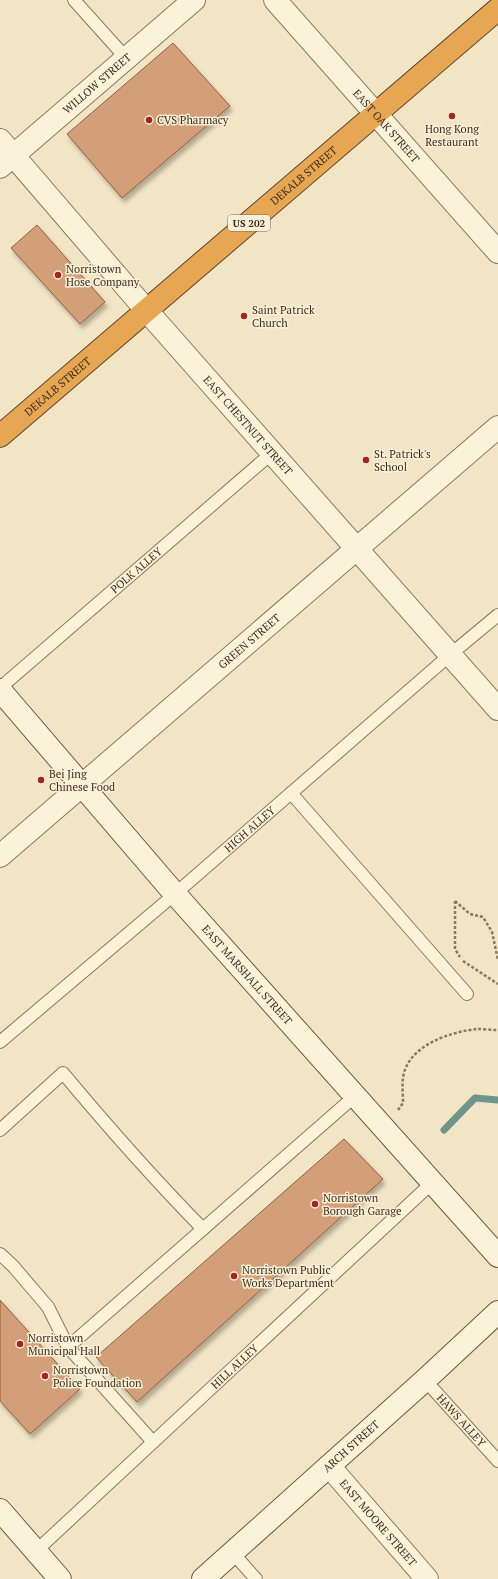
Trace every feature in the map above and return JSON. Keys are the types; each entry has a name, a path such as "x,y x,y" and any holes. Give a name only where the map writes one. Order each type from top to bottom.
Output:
{"highway":[{"name":"DEKALB STREET","path":"0,436 498,9"}],"street":[{"name":"WILLOW STREET","path":"4,154 126,58 194,0"},
{"name":"EAST OAK STREET","path":"276,0 498,252"},
{"name":"EAST CHESTNUT STREET","path":"4,154 147,311 498,709"},
{"name":"GREEN STREET","path":"0,856 498,427"},
{"name":"EAST MARSHALL STREET","path":"0,689 174,894 498,1256"},
{"name":"ARCH STREET","path":"203,1579 425,1380 498,1312"},
{"name":"EAST MOORE STREET","path":"329,1466 427,1579"},
{"path":"0,1510 60,1579"}],"lane":[{"path":"74,0 126,58"},
{"name":"POLK ALLEY","path":"0,689 272,453"},
{"name":"HIGH ALLEY","path":"0,1042 498,615"},
{"path":"291,793 466,994"},
{"path":"0,1130 63,1073 135,1157 202,1229"},
{"path":"68,1347 355,1096"},
{"name":"HILL ALLEY","path":"36,1551 433,1182"},
{"path":"0,1254 13,1266 48,1307 68,1347 153,1442"},
{"name":"HAWS ALLEY","path":"425,1380 498,1461"},
{"path":"233,1553 256,1579"}],"path":[{"path":"498,960 492,932 483,917 470,914 455,901 455,949 462,961 498,984"},
{"path":"383,1126 404,1103 403,1078 410,1060 425,1046 449,1035 477,1029 498,1030"}],"building":[{"name":"CVS Pharmacy","path":"173,43 230,106 122,198 67,134"},
{"name":"Norristown Hose Company","path":"37,225 105,302 80,324 11,248"},
{"path":"344,1139 383,1179 137,1402 96,1357"},
{"name":"Norristown Municipal Hall","path":"0,1300 80,1389 30,1434 0,1401"}],"waterway":[{"path":"444,1130 475,1098 498,1100"}],"place":[{"name":"Hong Kong Restaurant","path":"452,116"},
{"name":"CVS Pharmacy","path":"149,120"},
{"name":"Norristown Hose Company","path":"58,275"},
{"name":"Saint Patrick Church","path":"244,316"},
{"name":"St. Patrick's School","path":"366,460"},
{"name":"Bei Jing Chinese Food","path":"41,780"},
{"name":"Norristown Borough Garage","path":"315,1204"},
{"name":"Norristown Public Works Department","path":"234,1276"},
{"name":"Norristown Municipal Hall","path":"20,1344"},
{"name":"Norristown Police Foundation","path":"45,1376"}]}
